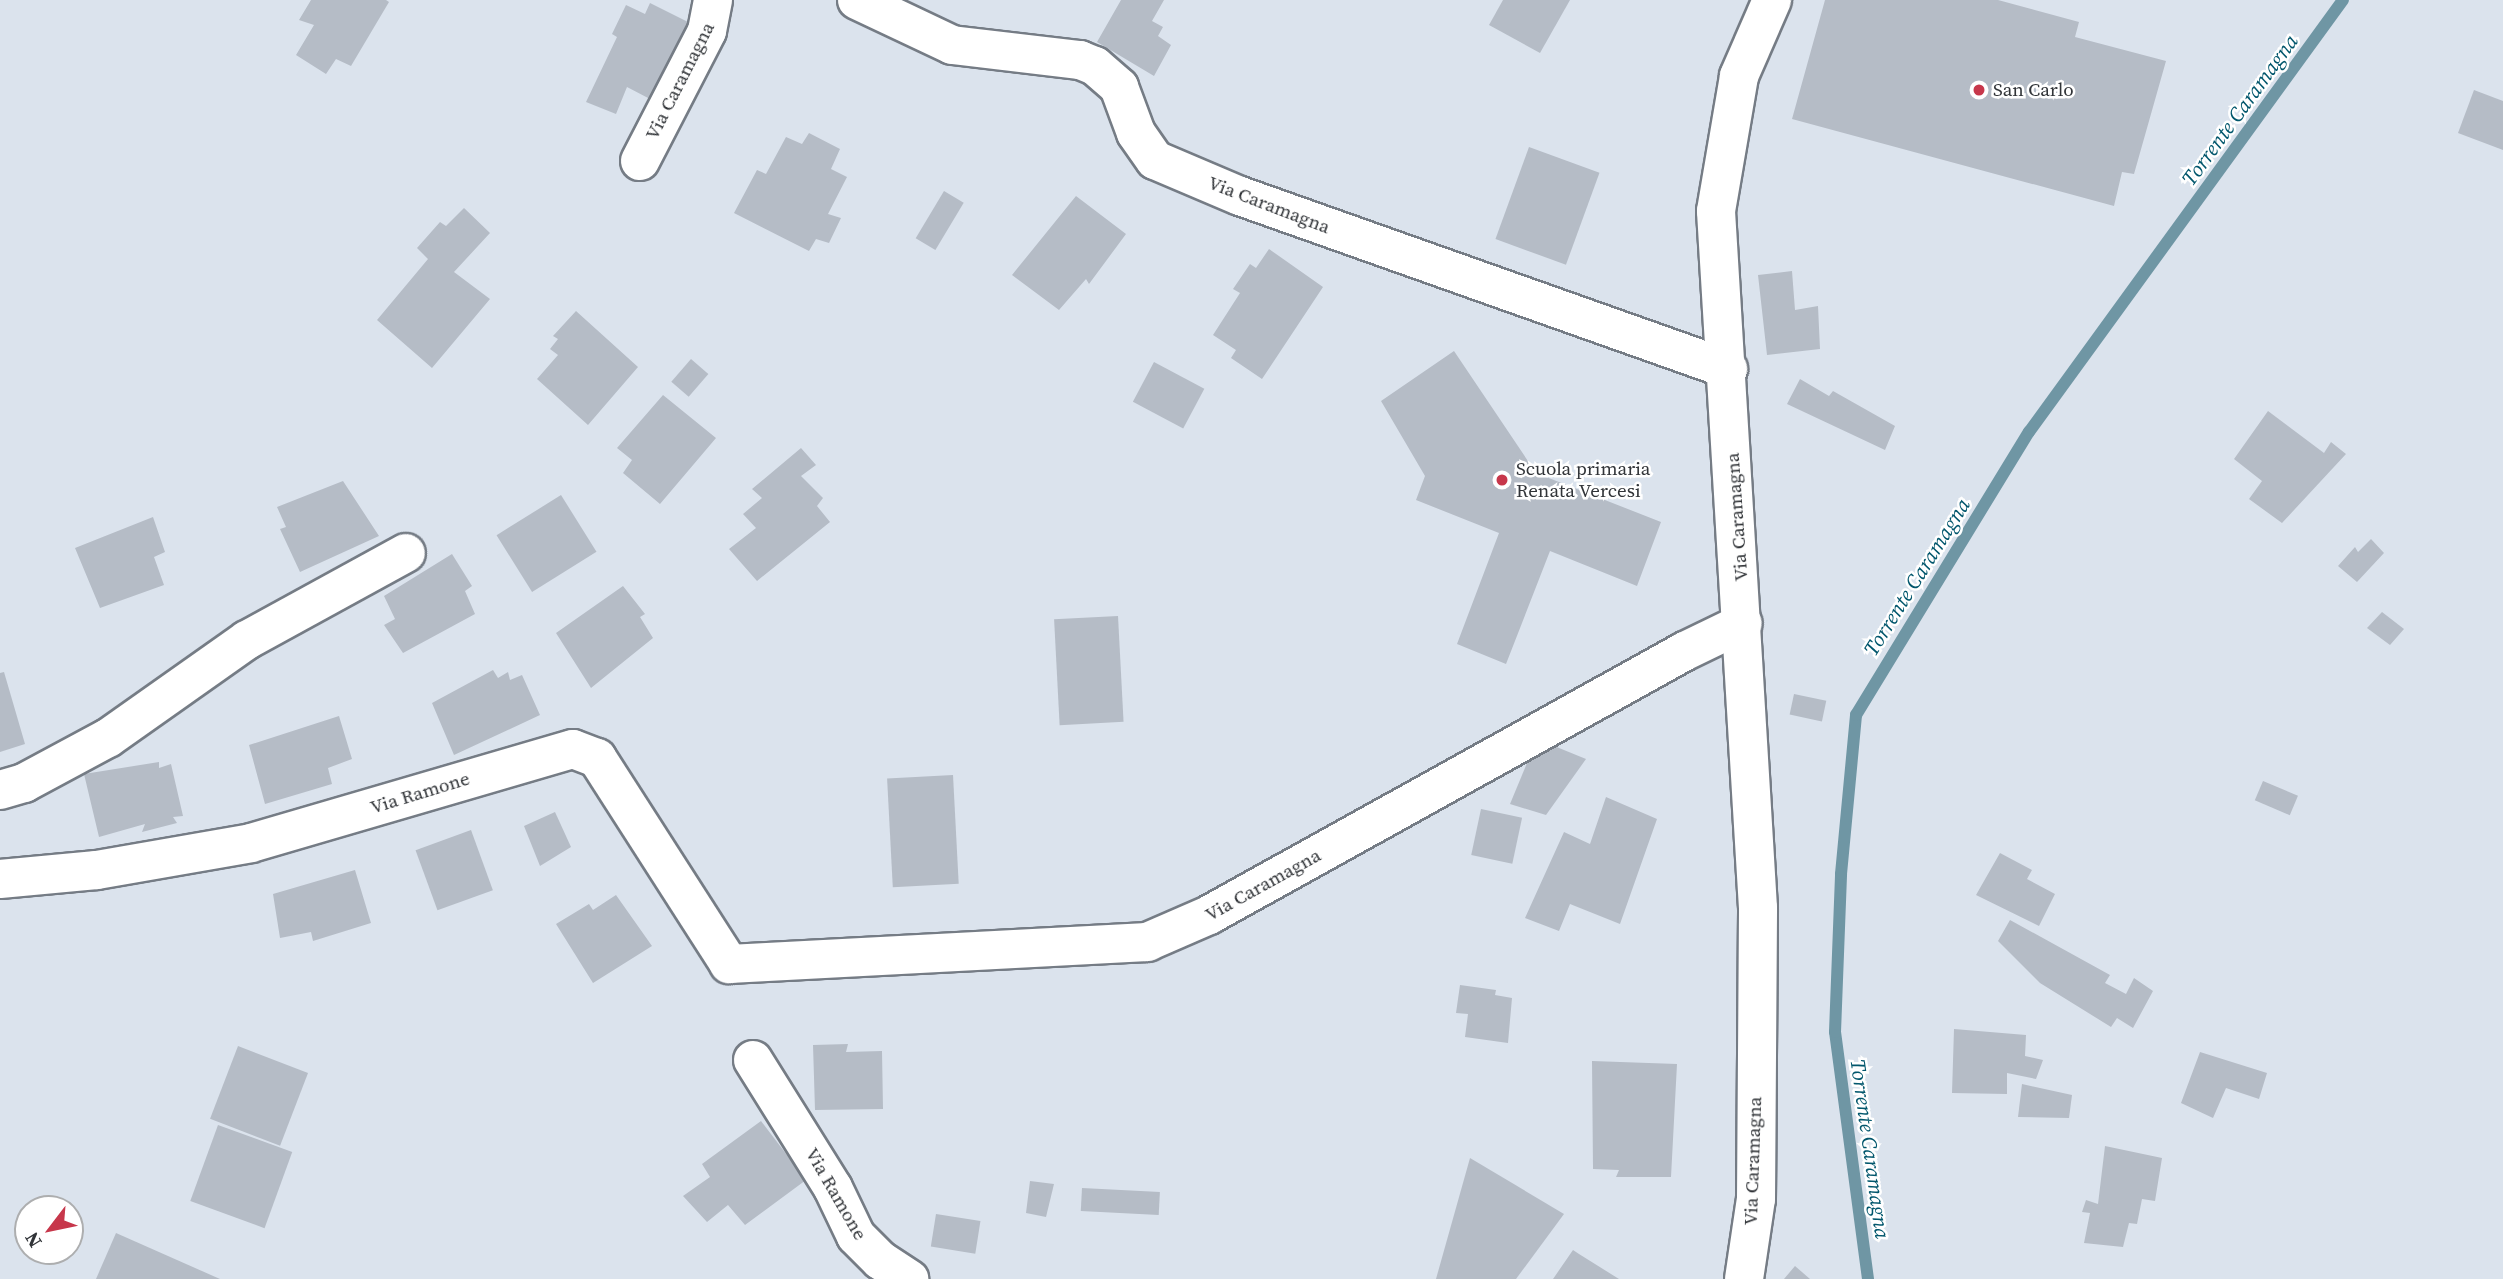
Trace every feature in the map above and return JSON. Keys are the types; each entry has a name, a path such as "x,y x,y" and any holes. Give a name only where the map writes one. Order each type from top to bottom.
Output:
{"street":[{"name":"Via Caramagna","path":"640,161 707,31 713,0"},
{"name":"Via Caramagna","path":"857,0 952,45 1080,60 1095,66 1119,88 1136,133 1155,160 1252,201 1728,369"},
{"name":"Via Caramagna","path":"1744,1279 1756,1199 1758,908 1728,369 1716,212 1739,76 1772,0"},
{"path":"0,790 24,783 108,738 247,640 406,553"},
{"name":"Via Caramagna","path":"729,964 1147,942 1209,915 1685,651 1743,623"},
{"name":"Via Ramone","path":"0,878 97,870 251,843 573,748 597,758 729,964"},
{"name":"Via Ramone","path":"753,1060 833,1188 856,1236 880,1260 909,1279"}],"building":[{"path":"311,0 389,2 351,66 336,59 326,74 296,55 314,25 299,20"},
{"path":"1121,0 1164,0 1152,21 1163,27 1158,36 1171,45 1154,76 1097,42"},
{"path":"1503,0 1570,0 1540,53 1489,25"},
{"name":"San Carlo","path":"1825,0 1998,0 2079,22 2075,37 2166,61 2134,174 2122,172 2114,206 1792,119"},
{"path":"650,3 692,24 667,81 661,77 650,99 627,87 616,114 586,102 617,37 612,34 626,5 645,14"},
{"path":"2474,90 2503,101 2503,150 2458,133"},
{"path":"809,133 840,149 831,169 847,177 828,214 841,218 829,243 816,239 809,251 734,213 757,170 766,174 786,137 802,144"},
{"path":"1529,147 1599,173 1566,265 1495,239"},
{"path":"944,191 964,203 935,250 916,238"},
{"path":"1076,196 1126,234 1089,284 1086,279 1059,310 1012,275"},
{"path":"464,208 490,233 454,272 490,299 432,368 377,320 428,259 417,248 440,222 446,226"},
{"path":"1269,249 1323,287 1262,379 1231,358 1236,350 1213,335 1240,293 1233,289 1250,264 1256,268"},
{"path":"1792,271 1795,310 1818,306 1820,349 1767,355 1758,275"},
{"path":"576,311 638,367 588,425 537,379 558,355 550,349 558,339 553,336"},
{"path":"1454,351 1536,473 1661,522 1637,586 1550,551 1506,664 1457,644 1499,533 1416,500 1425,476 1381,401"},
{"path":"691,359 708,374 689,397 671,382"},
{"path":"1154,362 1204,389 1183,428 1133,402"},
{"path":"1800,379 1829,396 1833,391 1895,426 1885,450 1787,404"},
{"path":"663,395 716,438 660,504 623,473 632,460 617,448"},
{"path":"2268,411 2324,453 2331,442 2346,454 2282,523 2249,499 2262,481 2234,459"},
{"path":"801,448 816,465 801,476 823,498 817,506 830,522 757,581 729,549 756,528 743,514 762,498 752,489"},
{"path":"343,481 379,536 300,572 280,529 286,527 277,507"},
{"path":"561,495 597,552 532,592 497,535"},
{"path":"153,517 165,552 154,557 164,585 100,608 75,548"},
{"path":"2371,539 2384,553 2357,582 2338,566 2355,547 2358,552"},
{"path":"452,554 472,586 465,591 475,614 403,653 384,625 395,619 384,596"},
{"path":"623,586 645,614 640,617 653,638 591,688 556,633"},
{"path":"2382,612 2404,629 2390,645 2367,628"},
{"path":"1118,616 1124,722 1060,725 1054,619"},
{"path":"493,670 498,678 508,672 510,680 522,675 540,715 454,755 432,703"},
{"path":"4,672 25,744 0,752 0,673"},
{"path":"1794,694 1826,701 1822,721 1790,715"},
{"path":"339,716 352,759 328,768 332,784 265,804 249,745"},
{"path":"1537,739 1586,759 1546,815 1510,804"},
{"path":"159,762 159,768 171,764 183,816 173,817 177,823 142,832 145,824 99,837 84,774"},
{"path":"953,775 959,884 893,887 887,778"},
{"path":"2263,781 2298,796 2290,815 2255,800"},
{"path":"1606,797 1657,819 1620,924 1570,904 1559,931 1525,918 1564,832 1590,844"},
{"path":"1481,809 1522,818 1512,864 1471,855"},
{"path":"555,812 571,847 540,866 524,826"},
{"path":"471,830 493,890 437,910 416,850"},
{"path":"2000,853 2032,870 2027,879 2055,894 2039,926 1976,895"},
{"path":"355,870 371,923 313,941 311,932 280,938 273,894"},
{"path":"616,895 652,946 593,983 556,924 589,904 593,910"},
{"path":"2010,920 2110,975 2105,983 2126,994 2134,978 2153,991 2133,1028 2117,1018 2111,1027 2040,983 1998,941"},
{"path":"1460,985 1496,990 1495,995 1512,998 1508,1043 1465,1037 1468,1014 1456,1013"},
{"path":"1954,1029 2026,1035 2025,1056 2043,1060 2036,1079 2007,1073 2007,1094 1952,1093"},
{"path":"848,1044 846,1052 882,1051 883,1109 815,1110 813,1045"},
{"path":"238,1046 308,1073 280,1146 210,1119"},
{"path":"2200,1052 2267,1073 2259,1099 2226,1088 2213,1118 2181,1103"},
{"path":"1592,1061 1677,1064 1671,1177 1616,1177 1619,1170 1593,1169"},
{"path":"2022,1084 2072,1095 2069,1118 2018,1117"},
{"path":"761,1121 806,1180 745,1225 728,1205 707,1222 683,1196 710,1177 702,1164"},
{"path":"218,1125 292,1152 265,1228 190,1201"},
{"path":"2105,1146 2162,1158 2155,1201 2142,1199 2137,1224 2129,1223 2123,1247 2084,1243 2090,1213 2082,1212 2086,1200 2098,1204"},
{"path":"1470,1158 1564,1214 1516,1279 1436,1279"},
{"path":"1030,1181 1054,1184 1046,1217 1026,1213"},
{"path":"1082,1188 1160,1192 1159,1215 1081,1211"},
{"path":"936,1214 980,1221 975,1254 931,1247"},
{"path":"116,1233 220,1279 96,1279"},
{"path":"1573,1250 1579,1254 1619,1279 1553,1279"},
{"path":"1795,1266 1810,1279 1784,1279"}],"waterway":[{"name":"Torrente Caramagna","path":"1868,1279 1835,1032 1841,874 1856,715 2029,432 2343,0"}],"place":[{"name":"San Carlo","path":"1979,90"},
{"name":"Scuola primaria Renata Vercesi","path":"1502,480"}]}
